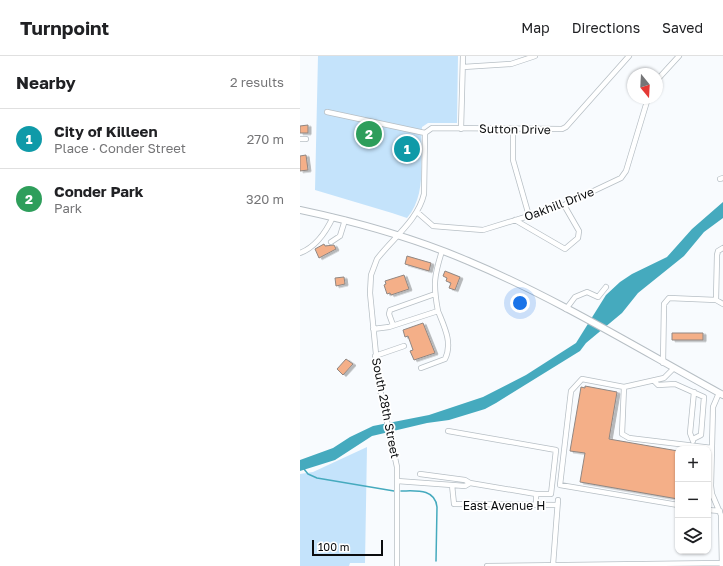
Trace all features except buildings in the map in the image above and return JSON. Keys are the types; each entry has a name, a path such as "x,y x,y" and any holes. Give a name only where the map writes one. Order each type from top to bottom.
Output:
{"main road":[{"path":"300,210 345,220 398,235 442,251 521,286 566,309 721,394"}],"street":[{"path":"461,129 463,56"},
{"path":"463,67 511,64 535,56"},
{"name":"Sutton Drive","path":"425,133 432,128 558,130 566,127 629,56"},
{"path":"663,73 679,56"},
{"name":"Oakhill Drive","path":"417,212 433,226 483,230 564,205 624,175 646,104"},
{"path":"327,112 425,133"},
{"path":"513,130 513,160 529,216"},
{"name":"South 28th Street","path":"397,566 397,481 392,441 380,393 375,356 370,293 371,275 377,259 417,212 424,194 425,133"},
{"path":"300,139 306,139"},
{"path":"515,220 565,249 578,238 579,231 564,205"},
{"path":"300,253 311,247 319,239 328,229 333,217"},
{"path":"331,242 340,236 345,220"},
{"path":"716,300 717,255 722,248"},
{"path":"421,368 445,359 449,352 448,338 438,311 435,294 435,275 442,251"},
{"path":"566,309 578,295 587,292 596,298 606,287"},
{"path":"393,325 388,314 390,310 435,294"},
{"path":"663,363 664,304 669,298 716,300 723,304"},
{"path":"373,330 438,311"},
{"path":"375,356 404,346"},
{"path":"673,368 664,378 624,387 582,378 571,391 560,485 675,504"},
{"path":"654,381 658,385 675,384 702,395 705,399 701,435 693,439"},
{"path":"624,387 622,434 629,438 693,444 712,448"},
{"path":"693,444 693,439 690,433 694,392"},
{"path":"487,566 722,564 722,523 720,511 712,494 713,406 721,394"},
{"path":"420,474 465,480 470,483 536,494 551,494 556,450 448,431"},
{"name":"East Avenue H","path":"397,481 452,485 454,504 536,505 558,502 553,565"},
{"path":"452,485 465,486 470,483"},
{"path":"536,494 536,505"},
{"path":"711,510 720,511"}],"shaded area":[{"path":"318,56 458,56 457,123 428,123 422,127 420,187 414,208 407,218 315,190"},
{"path":"367,447 365,563 350,563 349,566 300,566 300,474 313,472"}],"water":[{"path":"723,202 723,218 704,232 684,256 638,293 622,313 586,343 580,351 485,409 449,420 427,423 372,436 335,460 300,471 300,460 333,448 350,437 373,426 429,415 483,397 526,375 576,343 606,295 620,282 632,274 667,257 692,229"}],"waterway":[{"path":"304,469 308,474 317,478 394,491"},
{"path":"401,491 424,492 432,496 435,501 437,507 436,561"}],"place":[{"name":"Conder Park","path":"369,134"},
{"name":"City of Killeen","path":"407,149"}]}
